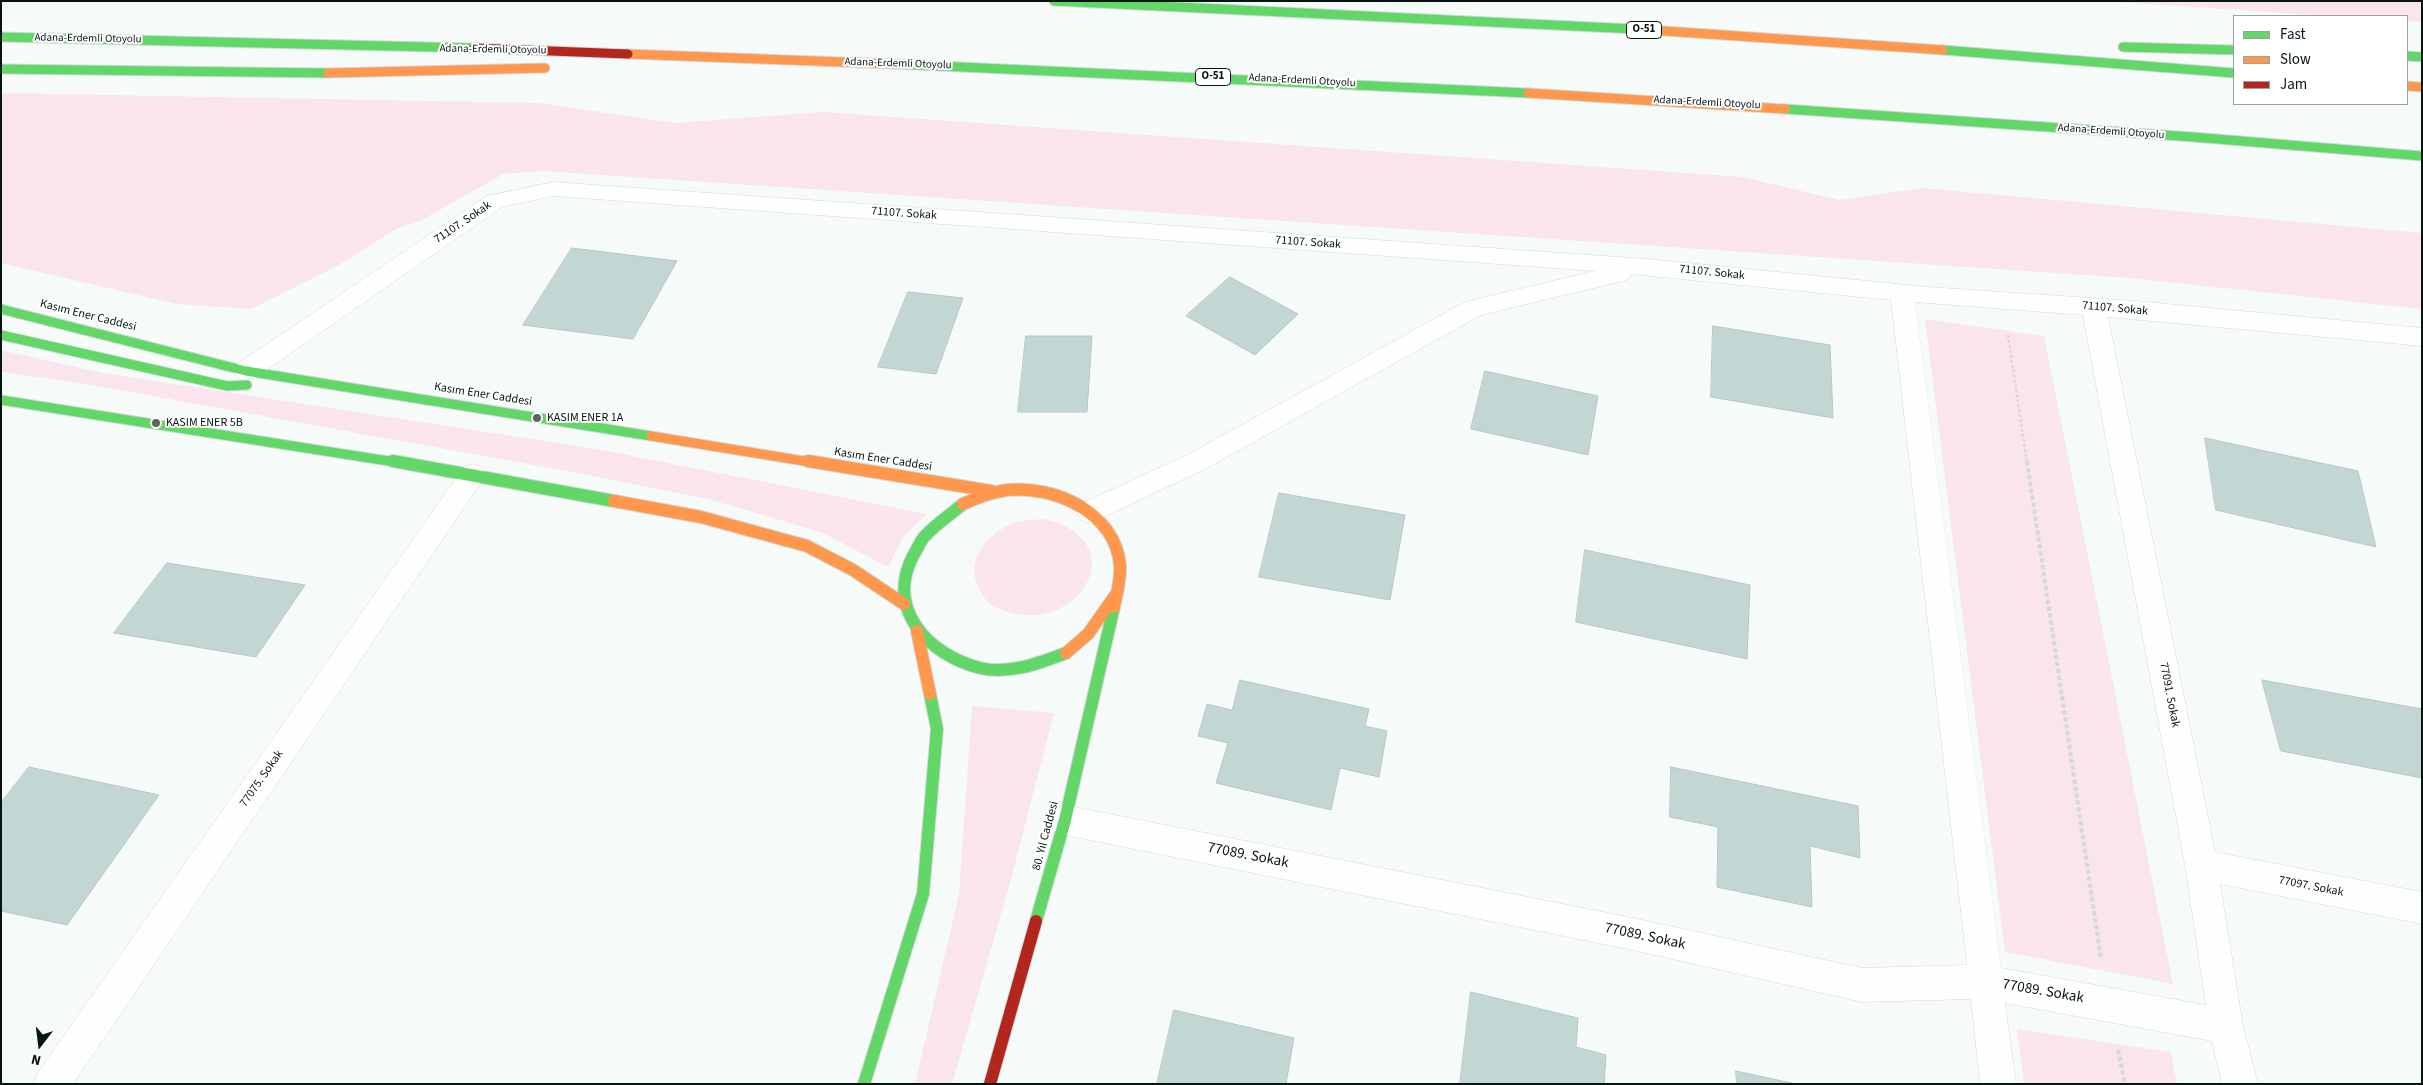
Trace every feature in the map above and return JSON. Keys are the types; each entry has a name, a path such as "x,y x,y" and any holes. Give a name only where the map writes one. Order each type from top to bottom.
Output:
{"main road":[{"name":"O-51","path":"1054,1 1748,36 2233,73"},
{"path":"1748,36 2016,44"},
{"name":"Adana-Erdemli Otoyolu","path":"1,37 580,52 1224,77 1740,104 2381,153 2422,158"},
{"path":"2115,47 2233,50"},
{"path":"2408,56 2422,57"},
{"path":"630,66 829,61"},
{"path":"1,69 361,73 560,68"},
{"path":"2408,86 2422,88"},
{"name":"Kasım Ener Caddesi","path":"1,308 246,371 316,384 518,413 995,492"},
{"path":"1,334 227,386 316,384"},
{"path":"1,400 473,474 701,517 807,546 853,570 904,604"},
{"path":"218,422 273,442"},
{"name":"80. Yıl Caddesi","path":"990,1084 1065,820 1117,594 1120,563 1111,535 1091,512 1063,496 1030,489 995,492"},
{"path":"864,1084 922,894 937,729 917,631 904,604 903,574 913,546 934,521 962,502 995,492"},
{"path":"917,631 940,653 972,666 1008,670 1045,662 1077,646 1117,594"}],"street":[{"name":"71107. Sokak","path":"246,371 495,201 553,190 1647,267 1902,292 2094,307 2422,337"},
{"path":"1091,512 1198,461 1474,308 1647,267"},
{"path":"1902,292 1984,982 1998,1084"},
{"name":"77091. Sokak","path":"2094,307 2201,865 2226,1026 2240,1084"},
{"name":"77075. Sokak","path":"52,1084 473,474"},
{"name":"77089. Sokak","path":"1065,820 1632,934 1862,985 1984,982 2226,1026"},
{"name":"77097. Sokak","path":"2201,865 2422,908"}],"path":[{"path":"2006,327 2102,960"},
{"path":"2116,1041 2125,1084"}],"shaded area":[{"path":"2099,1 2422,1 2422,22 2408,21 2408,15 2315,15"},
{"path":"1,93 539,103 675,123 823,112 1743,177 1839,200 1922,188 2422,233 2422,309 2129,278 543,171 503,174 422,220 396,229 339,265 251,309 176,304 1,263"},
{"path":"1925,319 2044,336 2173,984 2005,952"},
{"path":"1,350 103,373 597,449 927,514 903,537 888,567 821,532 708,499 583,474 92,385 1,372"},
{"path":"1044,519 1073,531 1088,547 1092,567 1086,586 1071,602 1050,612 1024,615 995,607 986,600 977,584 975,566 980,550 999,530 1011,524 1020,521"},
{"path":"972,706 1054,713 1010,883 952,1084 915,1084 959,894"},
{"path":"2017,1029 2171,1052 2177,1084 2024,1084"}],"building":[{"path":"572,248 677,261 633,339 523,325"},
{"path":"1230,277 1298,314 1255,355 1186,316"},
{"path":"908,292 963,298 936,374 878,367"},
{"path":"1713,326 1830,345 1833,418 1711,397"},
{"path":"1026,336 1092,336 1087,412 1018,412"},
{"path":"1485,371 1598,396 1588,455 1471,429"},
{"path":"2205,438 2358,471 2376,547 2216,510"},
{"path":"1279,493 1405,515 1390,600 1259,577"},
{"path":"1585,550 1750,585 1747,659 1576,622"},
{"path":"167,563 305,585 256,657 114,633"},
{"path":"1240,680 1369,709 1365,726 1387,731 1379,777 1340,768 1331,810 1216,783 1228,743 1198,736 1207,704 1232,710"},
{"path":"2262,680 2422,709 2422,778 2281,751"},
{"path":"29,767 159,795 67,925 1,911 1,803"},
{"path":"1671,767 1858,806 1860,858 1810,846 1812,907 1717,887 1718,827 1670,817"},
{"path":"1471,992 1578,1018 1576,1047 1606,1055 1604,1084 1460,1084"},
{"path":"1174,1010 1294,1038 1286,1084 1157,1084"},
{"path":"1736,1071 1796,1084 1737,1084"}],"traffic: fast":[{"path":"1054,1 1635,29"},
{"path":"1,37 474,48"},
{"path":"2123,47 2233,50"},
{"path":"1943,50 2233,73"},
{"path":"2408,56 2422,57"},
{"path":"895,64 1528,93"},
{"path":"1,69 328,73"},
{"path":"1785,109 2193,137 2422,156"},
{"path":"1,309 246,371 651,436"},
{"path":"1,335 227,386 247,385"},
{"path":"1,400 473,474 614,501"},
{"path":"963,504 924,537 905,571 905,604 920,634 947,656 982,668 1023,668 1066,653"},
{"path":"1036,921 1065,820 1114,607"},
{"path":"864,1084 923,894 937,729 930,694"}],"traffic: slow":[{"path":"1635,29 1748,35 1943,50"},
{"path":"628,54 895,64"},
{"path":"328,73 545,68"},
{"path":"2408,86 2422,87"},
{"path":"1528,93 1785,109"},
{"path":"651,436 991,491"},
{"path":"963,504 984,495 1008,490 1032,490 1056,495 1077,504 1096,518 1110,536 1119,558 1120,577 1114,607"},
{"path":"614,501 701,517 807,546 853,570 904,604"},
{"path":"1066,653 1088,634 1117,593"},
{"path":"917,631 930,694"}],"traffic: jam":[{"path":"474,48 628,54"},
{"path":"990,1084 1036,921"}],"place":[{"name":"KASIM ENER 1A","path":"537,418"},
{"name":"KASIM ENER 5B","path":"156,423"}]}
